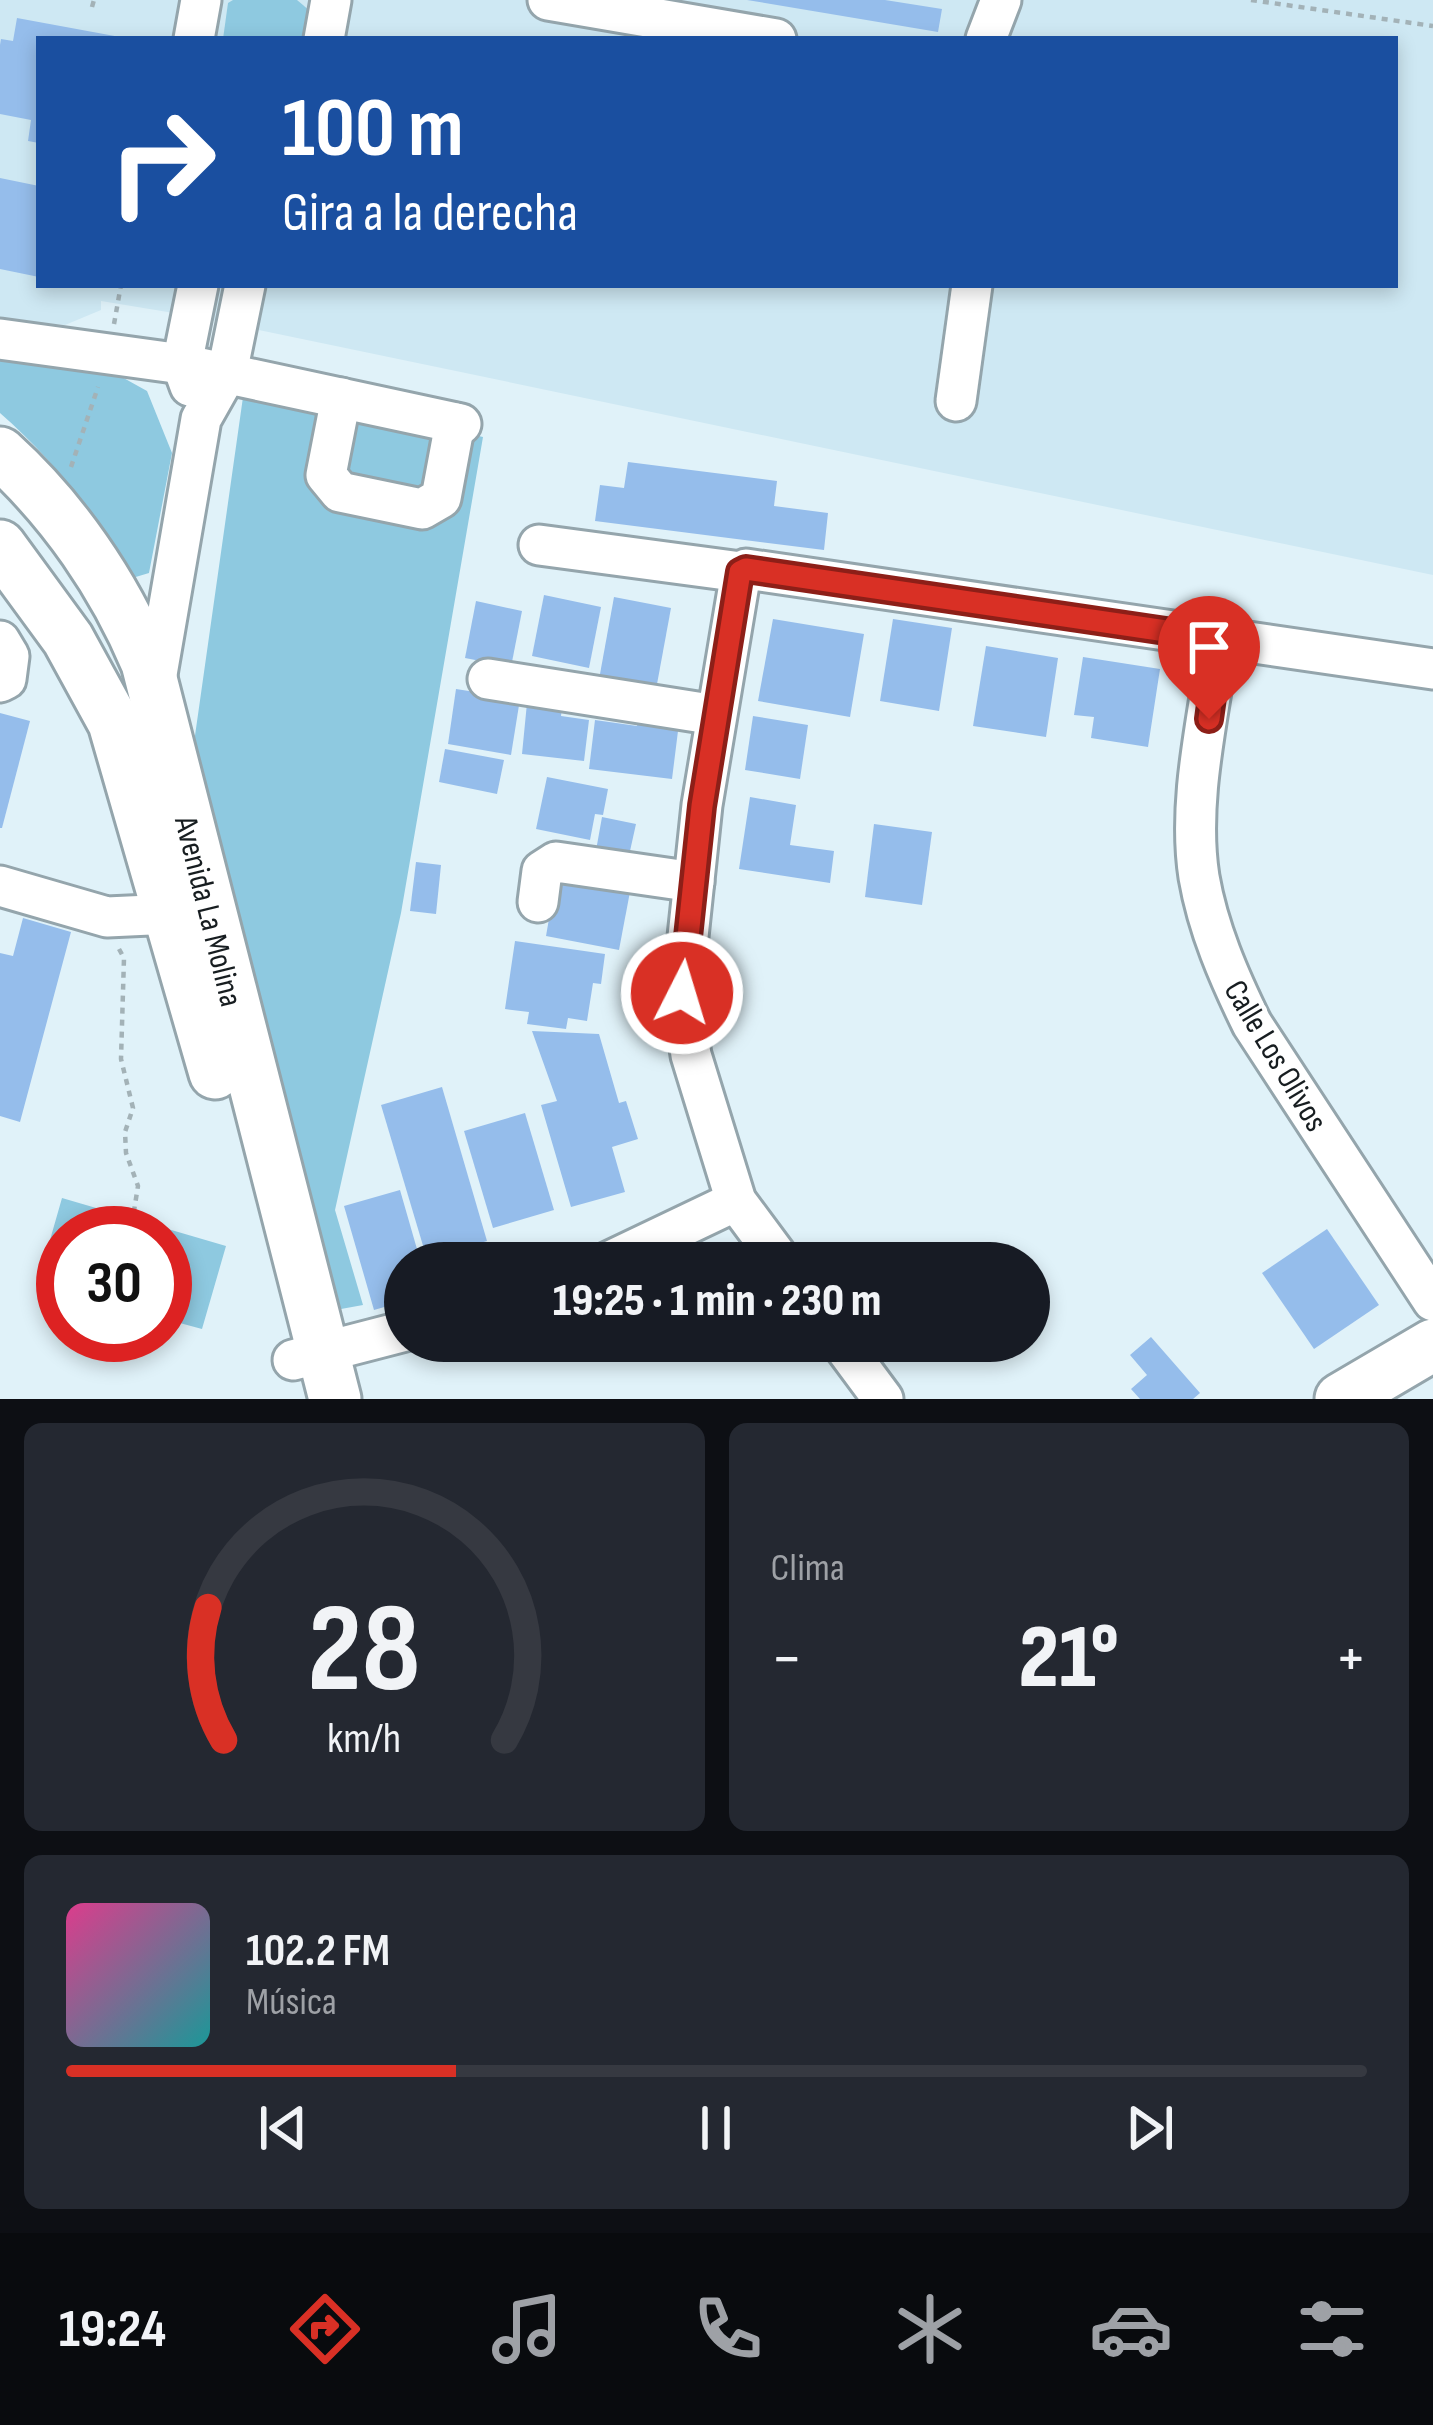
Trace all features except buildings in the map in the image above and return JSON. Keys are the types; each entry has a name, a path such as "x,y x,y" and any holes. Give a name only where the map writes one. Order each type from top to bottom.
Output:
{"main road":[{"name":"Avenida La Molina","path":"0,453 56,512 113,594 135,635 154,692 313,1377"},
{"name":"Avenida La Molina","path":"0,546 68,639 114,723 313,1377"},
{"path":"114,723 139,710 154,692"},
{"path":"1341,1399 1433,1345"}],"street":[{"path":"195,36 201,0"},
{"path":"325,36 331,0"},
{"path":"548,0 686,12 766,36"},
{"path":"987,36 1001,0"},
{"path":"197,288 182,364 201,419"},
{"path":"154,692 201,419 227,373 244,288"},
{"path":"956,400 972,288"},
{"path":"0,339 182,364 227,373 341,398 458,424 440,498 433,505 422,509 340,492 326,475 341,398"},
{"path":"539,545 1433,669"},
{"path":"743,571 716,716 682,969 691,1055 736,1201 766,1242"},
{"name":"Calle Los Olivos","path":"1220,639 1197,836 1198,874 1210,924 1252,1024 1433,1301"},
{"path":"0,640 10,656 6,680 0,682"},
{"path":"488,679 716,716"},
{"path":"538,902 542,871 556,862 694,882"},
{"path":"0,886 105,916 172,914"},
{"path":"650,1242 736,1201"},
{"path":"313,1377 384,1341"},
{"path":"856,1362 884,1399"}],"path":[{"path":"1250,0 1433,26"},
{"path":"56,512 109,355 120,288"},
{"path":"105,916 99,940 118,947 124,958 122,1059 133,1108 125,1132 126,1153 138,1186 135,1206"}],"shaded area":[{"path":"0,0 1433,0 1433,575 192,316 101,301 101,310 65,325 0,319"},
{"path":"297,0 310,11 306,36 223,36 228,3"},
{"path":"0,359 102,366 147,391 172,453 149,573 129,579 73,490 0,413"},
{"path":"245,383 483,437 401,913 335,1210 363,1305 330,1311 189,778"},
{"path":"62,1198 89,1206 60,1206"},
{"path":"192,1236 226,1246 202,1329 192,1326"}],"route":[{"path":"682,993 702,806 740,572 746,569 1220,639 1209,719"}]}
